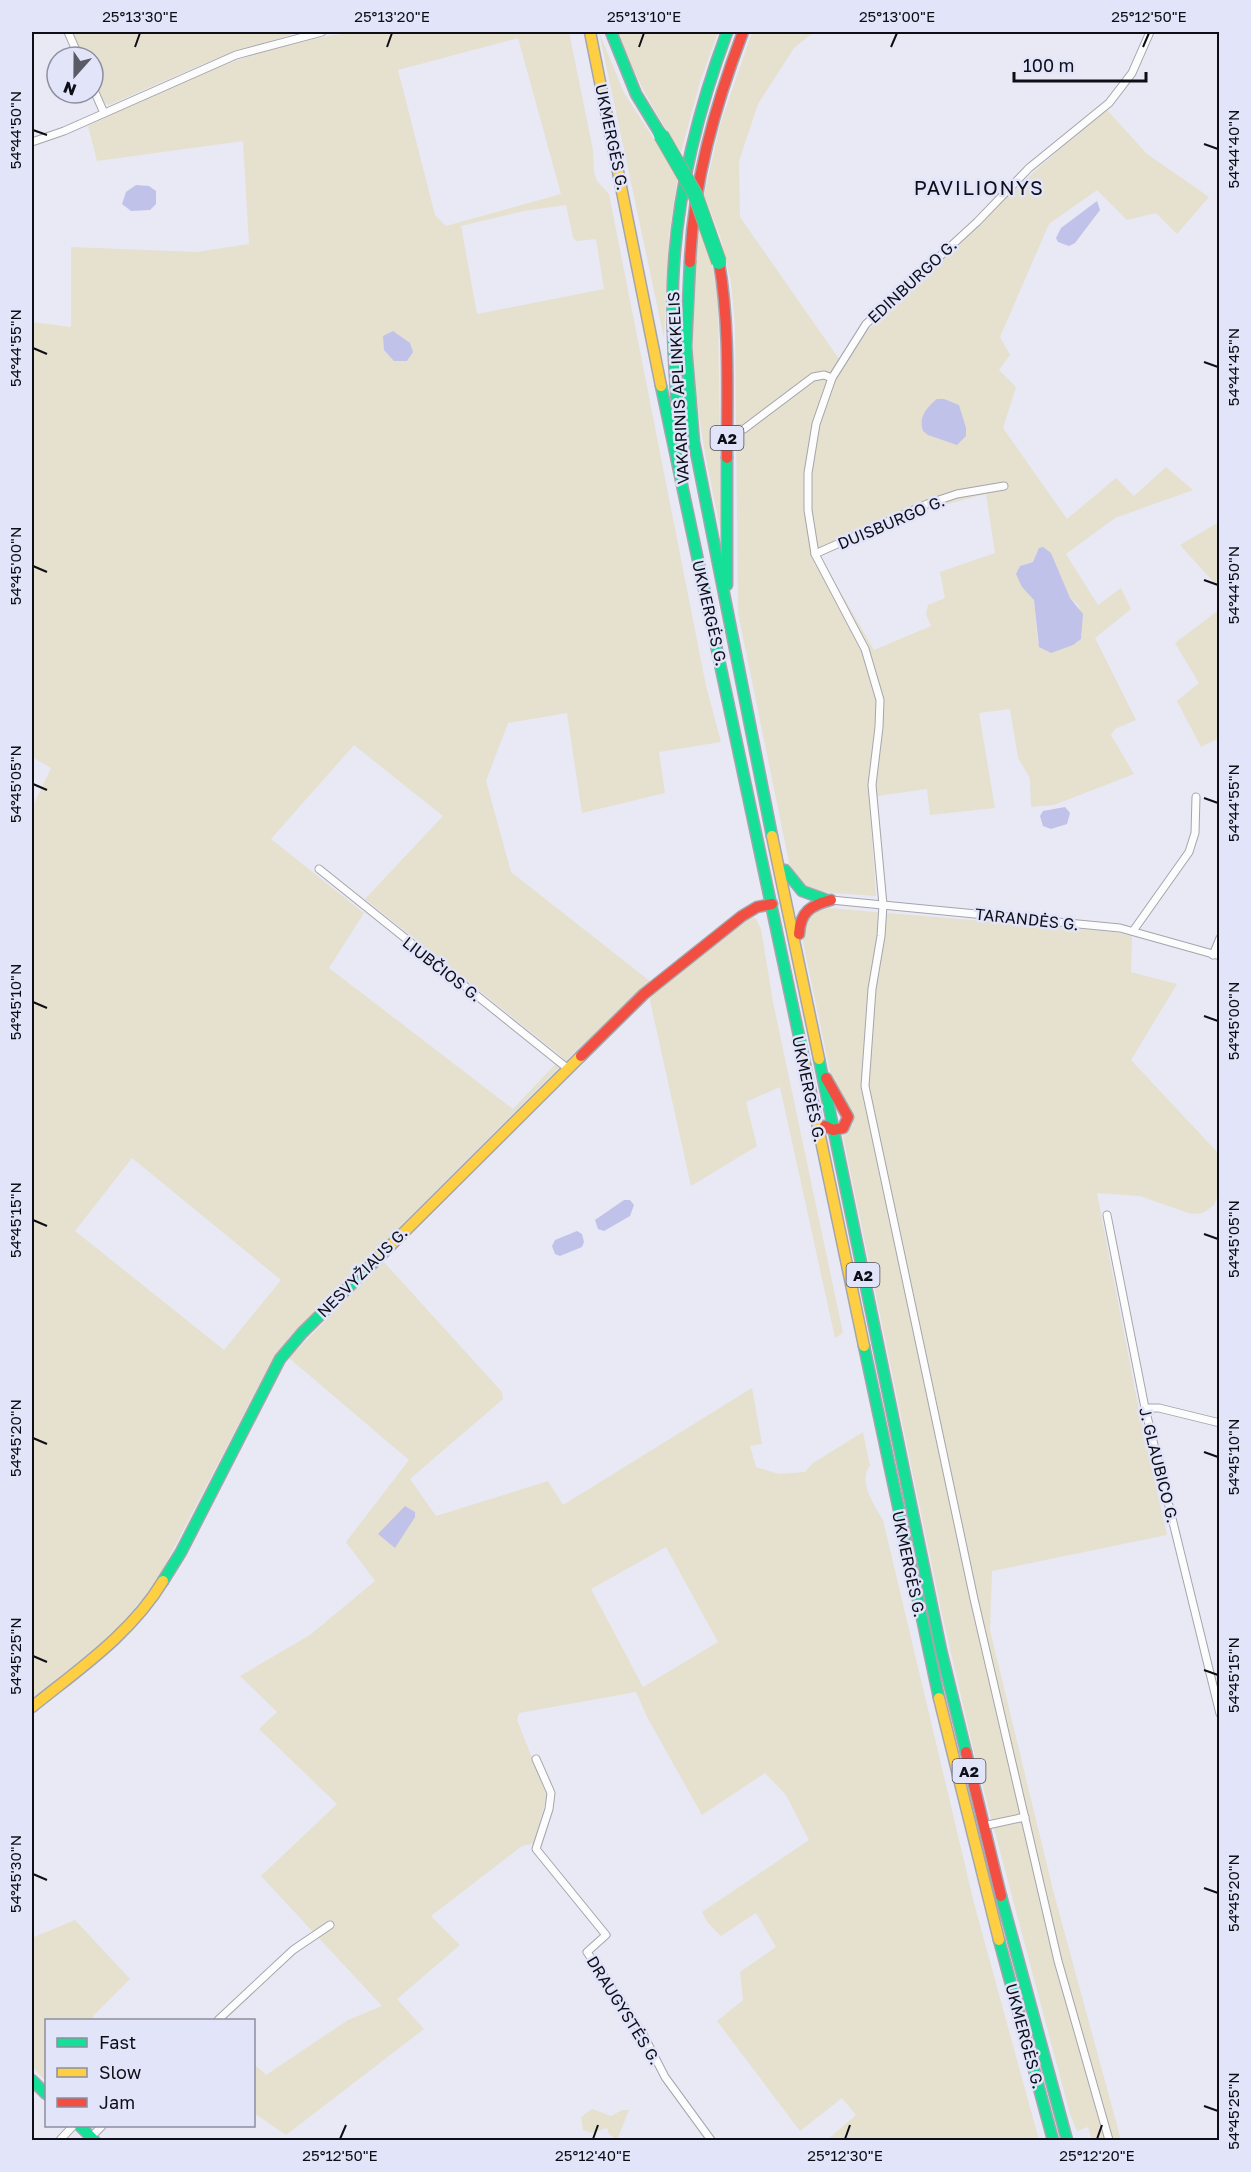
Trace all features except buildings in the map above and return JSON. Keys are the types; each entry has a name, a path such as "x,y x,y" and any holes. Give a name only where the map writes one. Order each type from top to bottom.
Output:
{"main road":[{"name":"UKMERGĖS G.","path":"590,32 684,499 772,904 933,1675 979,1864 1053,2140"},
{"name":"A2","path":"611,32 636,93 695,194 718,262 726,322 727,614"},
{"name":"VAKARINIS APLINKKELIS","path":"684,499 674,355 675,243 696,124 727,32"},
{"name":"VAKARINIS APLINKKELIS","path":"727,614 693,434 687,375 686,302 691,236 699,181 716,109 743,32"},
{"name":"UKMERGĖS G.","path":"727,614 820,1068 848,1117 843,1128 833,1130 914,1527 983,1826 1068,2140"},
{"path":"776,852 798,892 831,900"},
{"path":"800,964 798,927 801,915 810,906 831,900"},
{"name":"NESVYŽIAUS G.","path":"32,1707 121,1634 152,1599 181,1552 280,1359 287,1350 382,1250 567,1068 666,976 742,916 757,907 772,904"},
{"path":"809,1089 826,1127 833,1130"},
{"path":"32,2080 45,2093"},
{"path":"81,2127 92,2139"}],"street":[{"path":"32,142 64,132 236,55 322,32"},
{"name":"EDINBURGO G.","path":"1109,2140 1058,1961 974,1599 865,1086 872,989 881,936 883,905 872,785 880,700 865,649 815,554 808,510 808,473 816,424 832,378 866,324 977,222 1029,168 1109,103 1132,73 1150,32"},
{"path":"100,105 104,113"},
{"path":"727,430 744,429 813,377 824,375 832,378"},
{"name":"DUISBURGO G.","path":"815,554 927,504 957,494 1004,486"},
{"path":"1133,931 1189,852 1195,833 1196,796"},
{"name":"LIUBČIOS G.","path":"319,869 567,1068"},
{"name":"TARANDĖS G.","path":"831,900 1133,931 1216,956"},
{"path":"1216,956 1220,938"},
{"name":"J. GLAUBICO G.","path":"1107,1215 1145,1408 1220,1714"},
{"path":"1145,1408 1159,1408 1220,1423"},
{"name":"DRAUGYSTĖS G.","path":"536,1759 550,1793 549,1809 536,1849 606,1935 587,1952 643,2034 665,2077 711,2140"},
{"path":"983,1826 1025,1817"},
{"path":"219,2019 293,1950 330,1925"},
{"path":"60,2140 72,2127"},
{"path":"92,2139 101,2127"}],"shaded area":[{"path":"71,32 298,32 203,64 109,105 105,103 105,45 76,45"},
{"path":"358,32 569,32 593,150 594,172 597,181 609,194 706,686 721,742 659,752 665,793 582,813 567,713 508,723 486,781 511,872 651,982 582,1045 291,1335 266,1372 156,1582 111,1637 32,1698 32,808 51,768 32,757 32,322 71,327 71,247 197,252 249,244 243,141 97,161 88,126 219,67 253,55 323,37","holes":["518,38 561,194 446,226 435,215 398,70","566,205 573,237 576,241 596,239 604,289 477,314 461,226 523,211","354,745 443,816 365,899 562,1057 513,1109 329,968 364,913 271,839","132,1158 281,1280 224,1350 75,1231"]},
{"path":"599,32 624,93 678,176 669,236 664,338"},
{"path":"618,32 718,32 700,82 681,152 645,94"},
{"path":"752,32 814,32 794,48 758,104 739,161 740,217 839,359 970,231 1106,109 1147,154 1209,197 1177,234 1156,213 1127,220 1097,190 1049,224 1000,337 1010,355 999,370 1016,387 1003,428 1067,519 1116,478 1134,496 1166,467 1193,490 1115,518 1066,554 1098,605 1121,588 1131,609 1095,638 1136,720 1115,729 1111,735 1134,774 1054,805 1031,807 1030,778 1018,758 1010,709 979,713 995,808 930,815 927,789 869,797 876,896 806,891 792,877 738,613 735,326 731,282 720,236 704,195 720,125","holes":["986,494 995,553 940,572 945,598 928,605 926,614 931,626 874,650 820,556 932,508","1038,551 1051,553 1070,598 1079,606 1082,635 1077,643 1038,643 1034,600 1017,577 1020,566 1033,562"]},
{"path":"700,225 712,264 718,301 721,531 699,418 691,339 694,262"},
{"path":"1219,522 1219,588 1180,545"},
{"path":"1219,610 1219,738 1201,747 1177,701 1199,683 1175,643"},
{"path":"829,908 1114,932 1132,936 1131,972 1177,984 1131,1060 1219,1154 1219,1193 1214,1205 1203,1213 1191,1214 1140,1196 1097,1193 1138,1405 1167,1535 992,1571 990,1630 1053,1890 1121,2140 1092,2140 1088,2127 1077,2131 1070,2114 976,1761 941,1610 843,1136 853,1125 853,1113 832,1081 800,928 801,921 818,909"},
{"path":"751,917 756,919 761,929 773,1002 843,1333 835,1338 780,1087 746,1102 757,1146 691,1186 649,996"},
{"path":"383,1261 502,1392 503,1399 410,1479 436,1516 548,1481 563,1505 752,1388 762,1444 750,1446 756,1467 779,1474 805,1472 813,1463 863,1432 870,1466 866,1472 866,1486 883,1520 975,1907 1039,2140 827,2140 856,2115 842,2098 800,2131 717,2021 743,2000 740,1972 776,1947 756,1913 721,1936 708,1923 702,1912 809,1840 786,1795 765,1773 702,1815 647,1717 636,1692 519,1713 517,1720 547,1796 534,1843 522,1846 431,1916 460,1945 397,1999 424,2029 286,2135 255,2114 255,2065 266,2075 348,2020 382,2006 261,1876 337,1804 259,1729 277,1712 240,1676 310,1635 375,1581 346,1542 409,1460 289,1358","holes":["666,1547 718,1642 643,1687 591,1589"]},
{"path":"75,1920 130,1979 93,2016 93,2019 45,2019 45,2080 32,2067 32,1938"},
{"path":"592,2109 611,2116 622,2110 629,2110 617,2140 609,2134 607,2128 592,2133 583,2130 581,2117"}],"water":[{"path":"136,185 149,186 156,191 156,204 150,210 131,211 122,204 126,192"},
{"path":"1097,201 1100,210 1075,243 1069,246 1058,242 1056,238 1061,228"},
{"path":"393,331 410,343 413,352 407,361 394,361 384,350 383,336"},
{"path":"937,399 944,399 959,405 966,436 957,445 923,431 924,413"},
{"path":"1043,547 1051,553 1070,598 1083,614 1081,639 1073,645 1051,653 1039,647 1034,600 1022,587 1016,574 1020,566 1033,562 1039,548"},
{"path":"1065,807 1070,813 1067,824 1051,829 1043,826 1040,816 1043,811"},
{"path":"624,1200 630,1200 634,1205 630,1216 604,1231 598,1229 595,1220"},
{"path":"577,1231 582,1234 584,1242 582,1247 560,1256 555,1254 552,1246 555,1240"},
{"path":"405,1506 415,1512 415,1517 395,1548 378,1534"}],"traffic: fast":[{"path":"611,32 636,94 661,135"},
{"path":"680,443 673,322 673,282 678,218 683,186 706,93 727,32"},
{"path":"661,135 695,194 719,262"},
{"path":"690,262 686,347 694,442 772,836"},
{"path":"661,386 803,1055"},
{"path":"727,458 727,585"},
{"path":"785,870 802,891 827,900"},
{"path":"819,1059 941,1650 966,1752"},
{"path":"163,1581 181,1552 280,1359 302,1333 374,1262"},
{"path":"864,1346 939,1698"},
{"path":"1001,1896 1067,2140"},
{"path":"999,1940 1053,2140"},
{"path":"32,2080 45,2093"},
{"path":"81,2127 94,2140"}],"traffic: slow":[{"path":"590,32 661,386"},
{"path":"772,836 819,1059"},
{"path":"803,1055 864,1346"},
{"path":"374,1262 581,1056"},
{"path":"32,1707 120,1634 136,1618 163,1581"},
{"path":"939,1698 999,1940"}],"traffic: jam":[{"path":"690,262 696,203 707,145 723,88 743,32"},
{"path":"719,262 725,310 727,458"},
{"path":"799,934 804,915 812,907 831,900"},
{"path":"581,1056 644,994 742,916 757,907 772,904"},
{"path":"825,1126 833,1130 843,1128 848,1117 826,1078"},
{"path":"966,1752 1001,1896"}],"district":[{"name":"PAVILIONYS","path":"979,187"}]}
